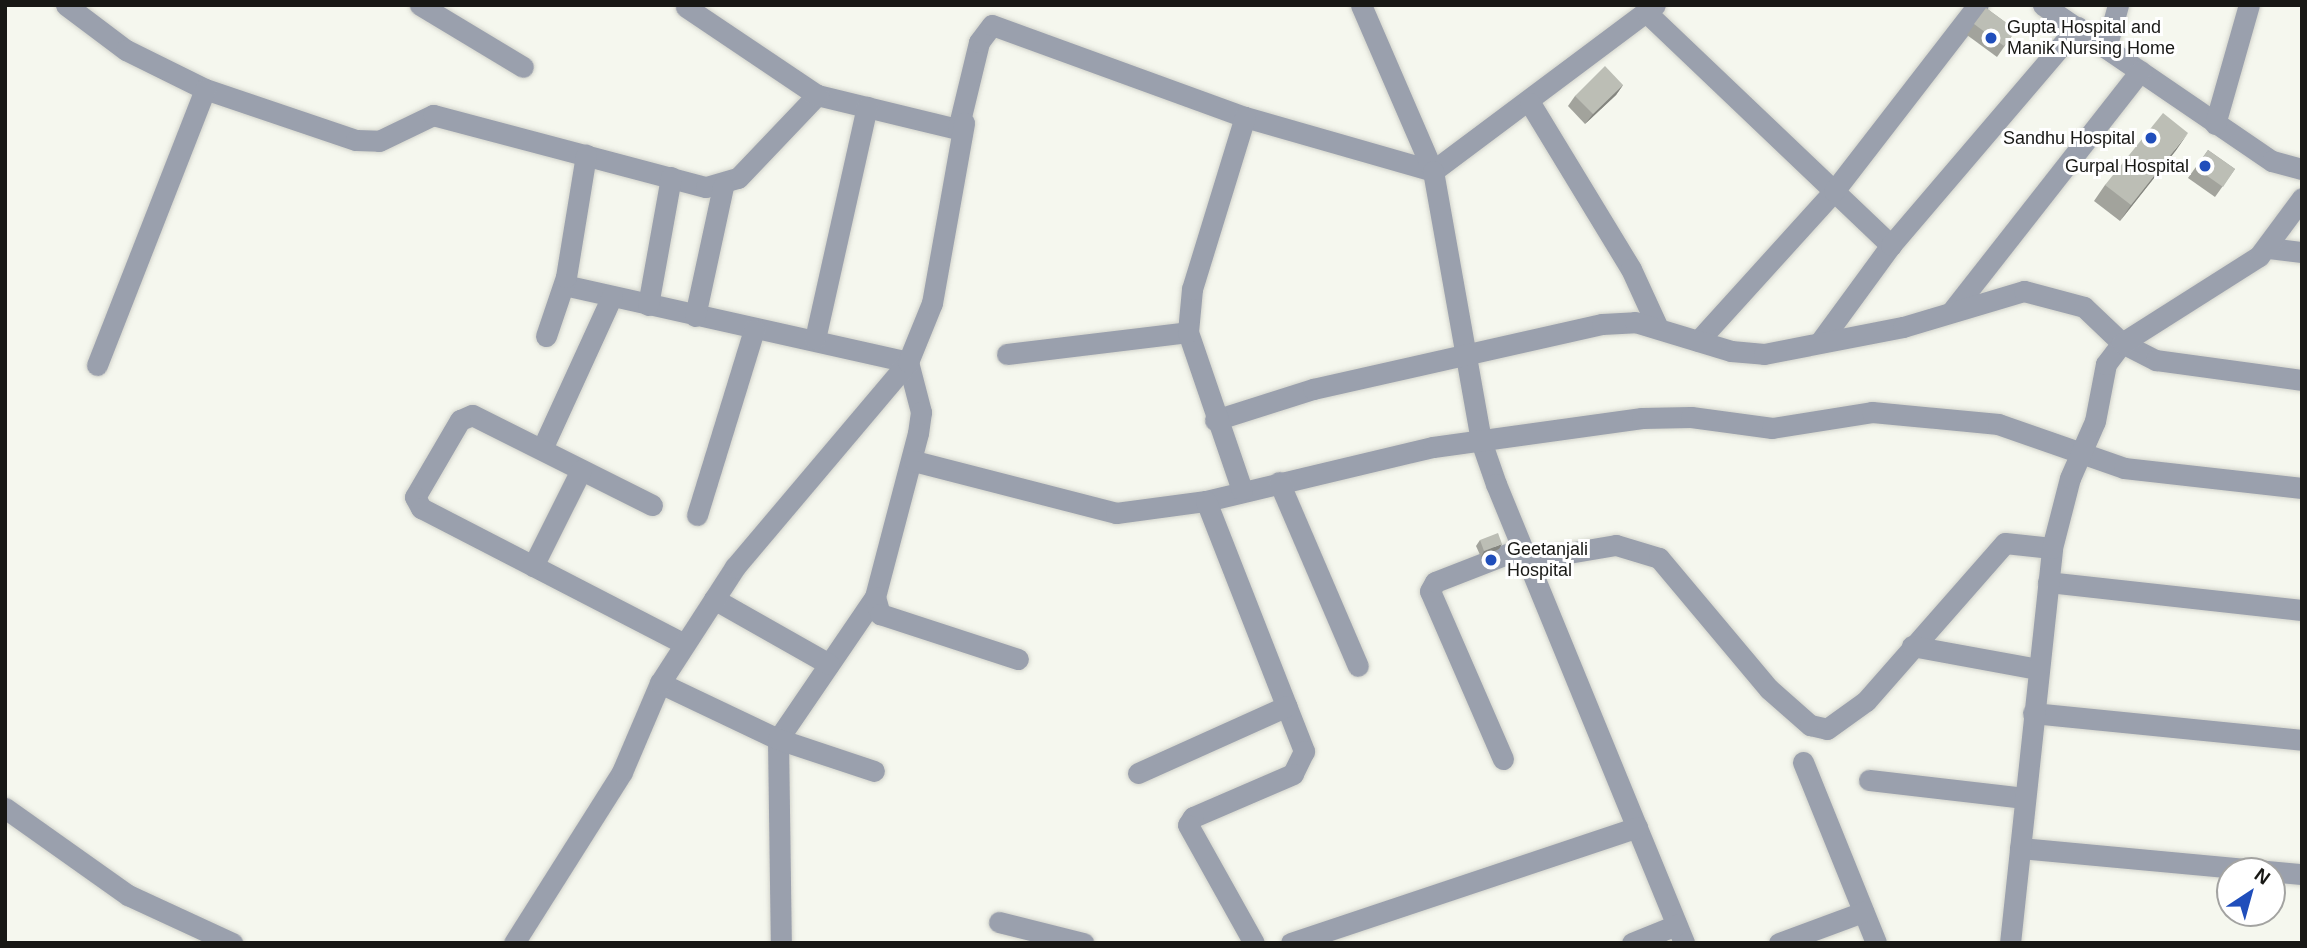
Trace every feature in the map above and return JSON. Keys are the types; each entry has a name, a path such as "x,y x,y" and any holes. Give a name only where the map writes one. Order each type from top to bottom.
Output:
{"street":[{"path":"66,5 127,50 205,89 356,140 379,141 433,115 671,177 723,186"},
{"path":"420,5 523,67"},
{"path":"514,943 622,772 660,683 714,599 749,548 908,362 932,303 964,124 990,5"},
{"path":"1361,5 1433,171 1469,354 1481,441 1680,934 1632,943"},
{"path":"1698,341 1834,191 1978,5"},
{"path":"2043,5 2272,161 2302,169"},
{"path":"2106,48 2118,5"},
{"path":"2214,124 2249,5"},
{"path":"686,7 817,95 951,130 964,124"},
{"path":"1433,171 1530,103 1651,9 1892,245"},
{"path":"984,31 1002,26 1245,117 1433,171"},
{"path":"1820,342 1892,245 2077,27"},
{"path":"1950,313 2140,71"},
{"path":"97,365 205,89"},
{"path":"695,316 723,186 750,167 817,95"},
{"path":"1530,103 1631,269 1658,328"},
{"path":"815,339 867,107"},
{"path":"1242,490 1215,420 1188,332 1192,289 1245,117"},
{"path":"546,337 564,285 586,155"},
{"path":"648,305 671,177"},
{"path":"2010,943 2037,668 2052,548 2106,364 2122,343 2177,314 2269,248 2302,198"},
{"path":"2269,248 2302,252"},
{"path":"564,285 754,330 815,339 908,362"},
{"path":"1215,420 1313,389 1602,324 1658,328 1749,354 1820,342 1950,313 2001,295 2047,293 2084,307 2122,343 2156,360 2302,380"},
{"path":"542,449 612,296"},
{"path":"698,515 754,330"},
{"path":"1007,354 1188,332"},
{"path":"782,943 778,739 875,597 914,461 921,412 908,362"},
{"path":"914,461 1099,512 1206,501 1242,490 1481,441 1642,418 1692,416 1772,428 1872,412 1997,424 2039,433 2081,454 2124,468 2302,488"},
{"path":"652,505 466,414 415,497 421,508 684,644"},
{"path":"533,566 581,470"},
{"path":"1279,482 1358,666"},
{"path":"1206,501 1304,751 1301,767 1193,817 1188,825 1254,943"},
{"path":"1503,759 1430,591 1435,582 1525,554 1616,545 1659,558 1769,689 1818,729 1835,726 1866,701 2005,543 2052,548"},
{"path":"2048,582 2302,610"},
{"path":"875,597 880,614 1018,659"},
{"path":"714,599 829,664"},
{"path":"1912,646 2037,668"},
{"path":"660,683 778,739 874,771"},
{"path":"1138,773 1287,706"},
{"path":"2033,713 2302,740"},
{"path":"1803,762 1876,943"},
{"path":"1870,780 2025,799"},
{"path":"5,808 128,895 232,943"},
{"path":"1291,943 1637,827"},
{"path":"2020,848 2302,874"},
{"path":"1779,943 1863,912"},
{"path":"999,922 1083,943"}],"building":[{"path":"1986,8 2016,30 2004,46 1974,24"},
{"path":"1605,66 1623,85 1593,114 1575,96"},
{"path":"2163,113 2188,133 2131,205 2105,185"},
{"path":"2208,150 2235,169 2223,187 2196,168"},
{"path":"1498,533 1502,544 1484,551 1480,540"}],"place":[{"name":"Gupta Hospital and Manik Nursing Home","path":"1991,38"},
{"name":"Sandhu Hospital","path":"2151,138"},
{"name":"Gurpal Hospital","path":"2205,166"},
{"name":"Geetanjali Hospital","path":"1491,560"}]}
